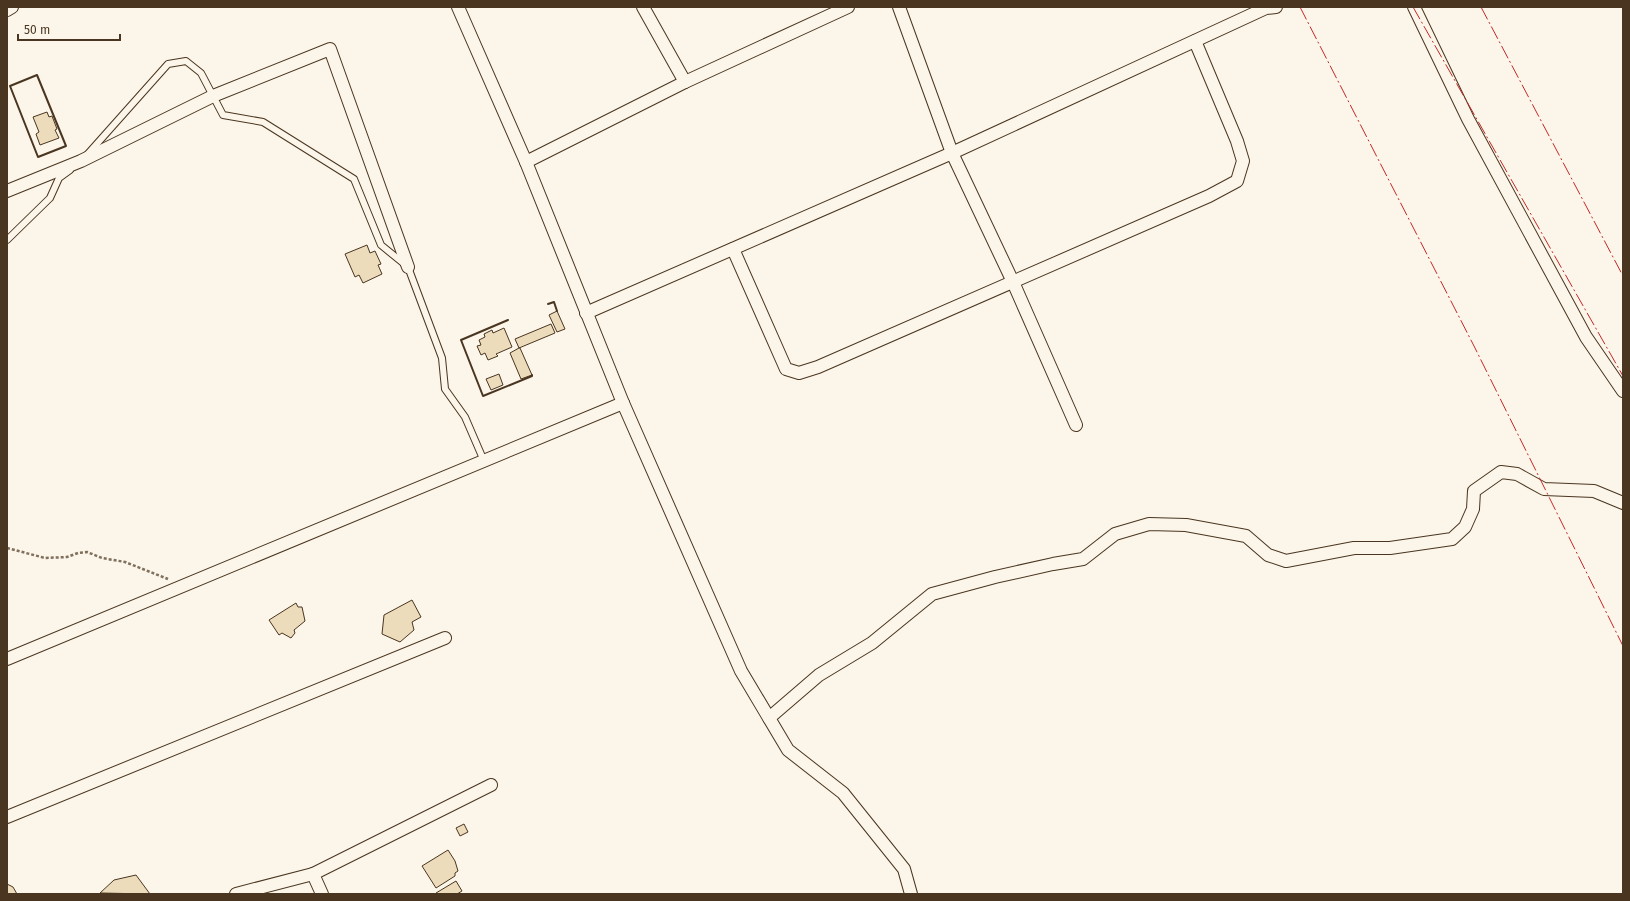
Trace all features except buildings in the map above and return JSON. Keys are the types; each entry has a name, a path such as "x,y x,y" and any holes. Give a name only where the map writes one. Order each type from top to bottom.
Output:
{"street":[{"path":"7,10 12,7"},
{"path":"458,7 526,162 623,403 741,671 788,750 843,793 904,869 912,894"},
{"path":"643,7 685,82"},
{"path":"526,162 685,82 848,7"},
{"path":"899,7 952,154 1013,282 1076,425"},
{"path":"586,313 952,154 1266,8 1276,7"},
{"path":"1414,7 1479,140 1586,336 1623,391"},
{"path":"733,249 786,369 799,373 818,368 1209,196 1237,181 1242,161 1237,141 1195,41"},
{"path":"7,191 81,161 213,96 330,49 408,267"},
{"path":"7,659 623,403"},
{"path":"769,718 819,675 872,643 932,594 1009,574 1083,559 1115,534 1149,524 1186,524 1246,536 1268,555 1286,561 1354,548 1390,548 1452,539 1465,527 1473,509 1474,491 1501,472 1517,474 1544,489 1594,491 1623,503"},
{"path":"7,817 445,638"},
{"path":"236,894 313,874 491,785"},
{"path":"313,874 322,894"}],"lane":[{"path":"7,240 50,198 59,178 81,161 168,64 186,61 201,74 223,115 263,122 354,179 381,245 408,267 442,358 445,389 465,417 484,461"}],"path":[{"path":"7,548 46,558 66,557 87,552 102,558 125,562 184,585"}],"wall":[{"path":"37,75 66,146 38,157 10,86 37,75"},
{"path":"548,304 554,302 557,311"},
{"path":"508,320 461,340 483,396 532,375"}],"power":[{"path":"1300,7 1474,346 1623,646"},
{"path":"1413,7 1623,376"},
{"path":"1481,7 1623,276"}]}
